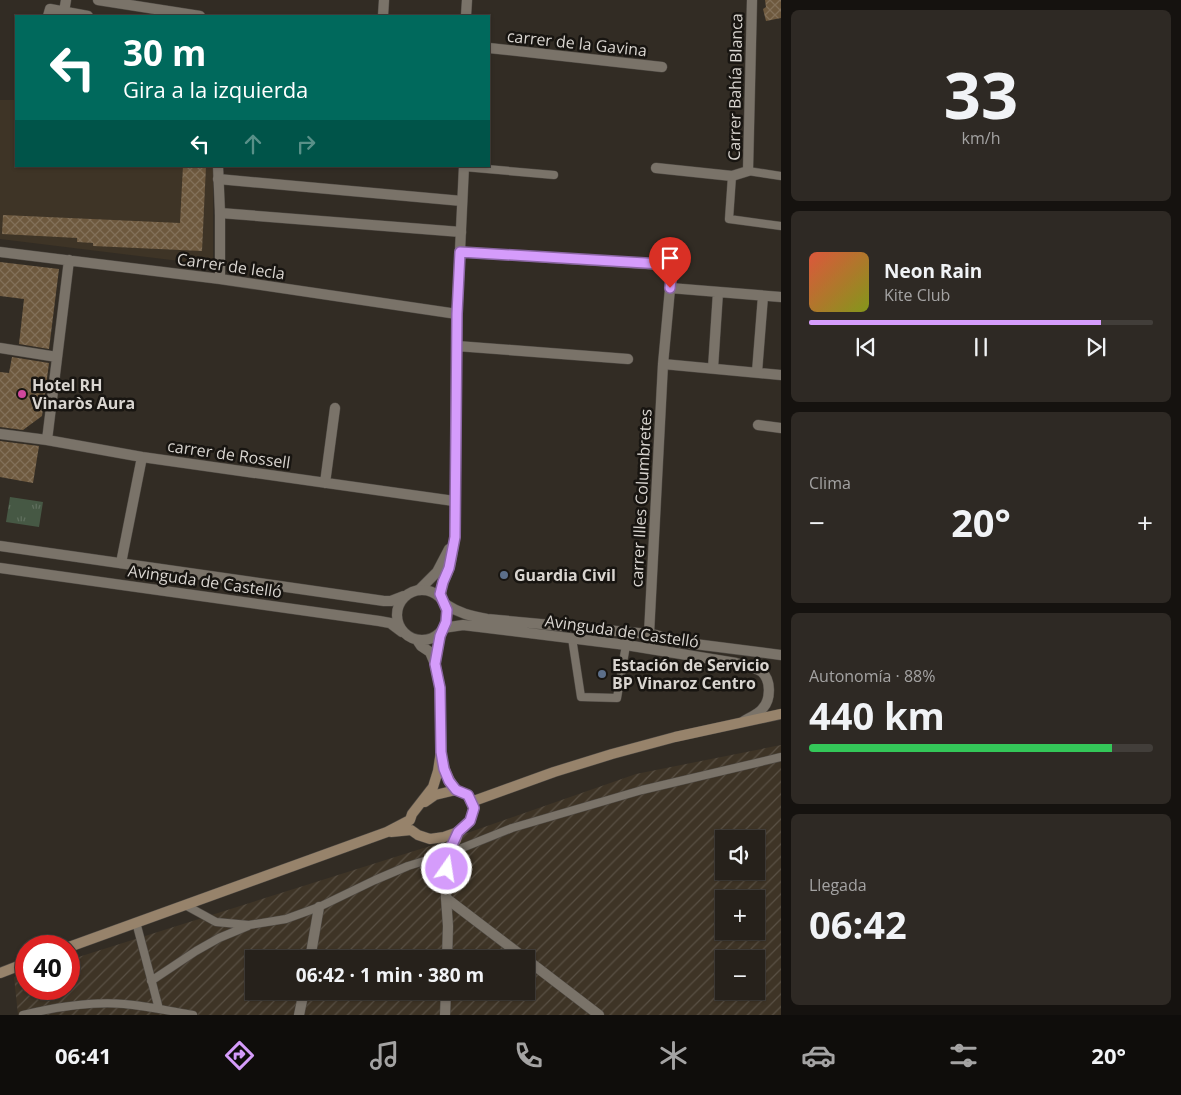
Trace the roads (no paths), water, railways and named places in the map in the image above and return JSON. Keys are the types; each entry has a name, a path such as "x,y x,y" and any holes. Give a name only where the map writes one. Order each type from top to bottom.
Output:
{"main road":[{"path":"430,839 458,832 470,821 474,808 468,795 456,790 449,781 444,769 441,752 440,688 435,664"},
{"path":"471,802 554,772 612,754 744,721 781,714"},
{"path":"80,943 387,832 410,820 416,808 433,787 441,752"},
{"path":"416,808 435,795 456,790"},
{"path":"387,832 411,830 418,835 435,841 448,854 458,832"},
{"path":"0,972 15,967"}],"street":[{"path":"64,12 66,0"},
{"path":"98,0 194,15"},
{"path":"382,15 384,0"},
{"path":"466,15 467,0"},
{"name":"Carrer Bahía Blanca","path":"656,168 732,176 748,171 752,0"},
{"path":"48,15 50,9 82,15"},
{"name":"carrer de la Gavina","path":"490,48 662,67"},
{"path":"218,167 220,279"},
{"path":"435,664 440,636 446,622 447,610 440,594 449,568 455,537 457,314 464,167"},
{"path":"218,179 462,201"},
{"path":"220,213 461,232"},
{"name":"Carrer de Iecla","path":"0,252 220,279 457,314"},
{"name":"carrer Illes Columbretes","path":"460,252 662,264 669,268 671,278 663,364 649,634"},
{"path":"47,440 69,260"},
{"path":"670,288 781,297"},
{"path":"713,368 718,292"},
{"path":"758,372 763,296"},
{"path":"457,346 628,359"},
{"path":"0,348 57,357"},
{"path":"663,364 781,374"},
{"path":"325,483 335,408"},
{"path":"758,426 781,428"},
{"name":"carrer de Rossell","path":"0,434 47,440 142,457 454,501"},
{"path":"121,564 142,457"},
{"path":"419,590 437,572 455,537"},
{"name":"Avinguda de Castelló","path":"0,546 384,601 391,601 404,596"},
{"name":"Avinguda de Castelló","path":"0,568 379,621 390,623 402,632"},
{"path":"443,602 435,593 428,590 414,590 404,596 398,605 396,615 402,632 417,640 426,641 438,635 443,629"},
{"name":"Avinguda de Castelló","path":"443,602 457,612 487,619 649,634 679,642 781,655"},
{"name":"Avinguda de Castelló","path":"443,629 463,625 572,638 626,645 750,667 762,671 768,680 769,694 763,708 744,721"},
{"path":"417,640 430,652 435,664"},
{"path":"447,950 446,898 448,854"},
{"path":"446,898 514,950"},
{"path":"312,950 319,908"},
{"path":"535,966 600,1015"},
{"path":"299,1015 302,1000"},
{"path":"445,1015 446,1000"}],"lane":[{"path":"464,167 554,175"},
{"path":"748,171 781,176"},
{"path":"732,176 729,219 781,226"},
{"path":"572,638 581,697 617,698 626,645 625,632"},
{"path":"151,980 219,938 249,925 286,919 319,908 408,866 448,854 512,828 642,790 781,757"},
{"path":"185,904 216,922 249,925"},
{"path":"136,922 159,1010"},
{"path":"24,1015 47,1009 105,1003 125,1004 193,1015"}],"place":[{"name":"Hotel RH Vinaròs Aura","path":"22,394"},
{"name":"Guardia Civil","path":"504,575"},
{"name":"Estación de Servicio BP Vinaroz Centro","path":"602,674"}]}
